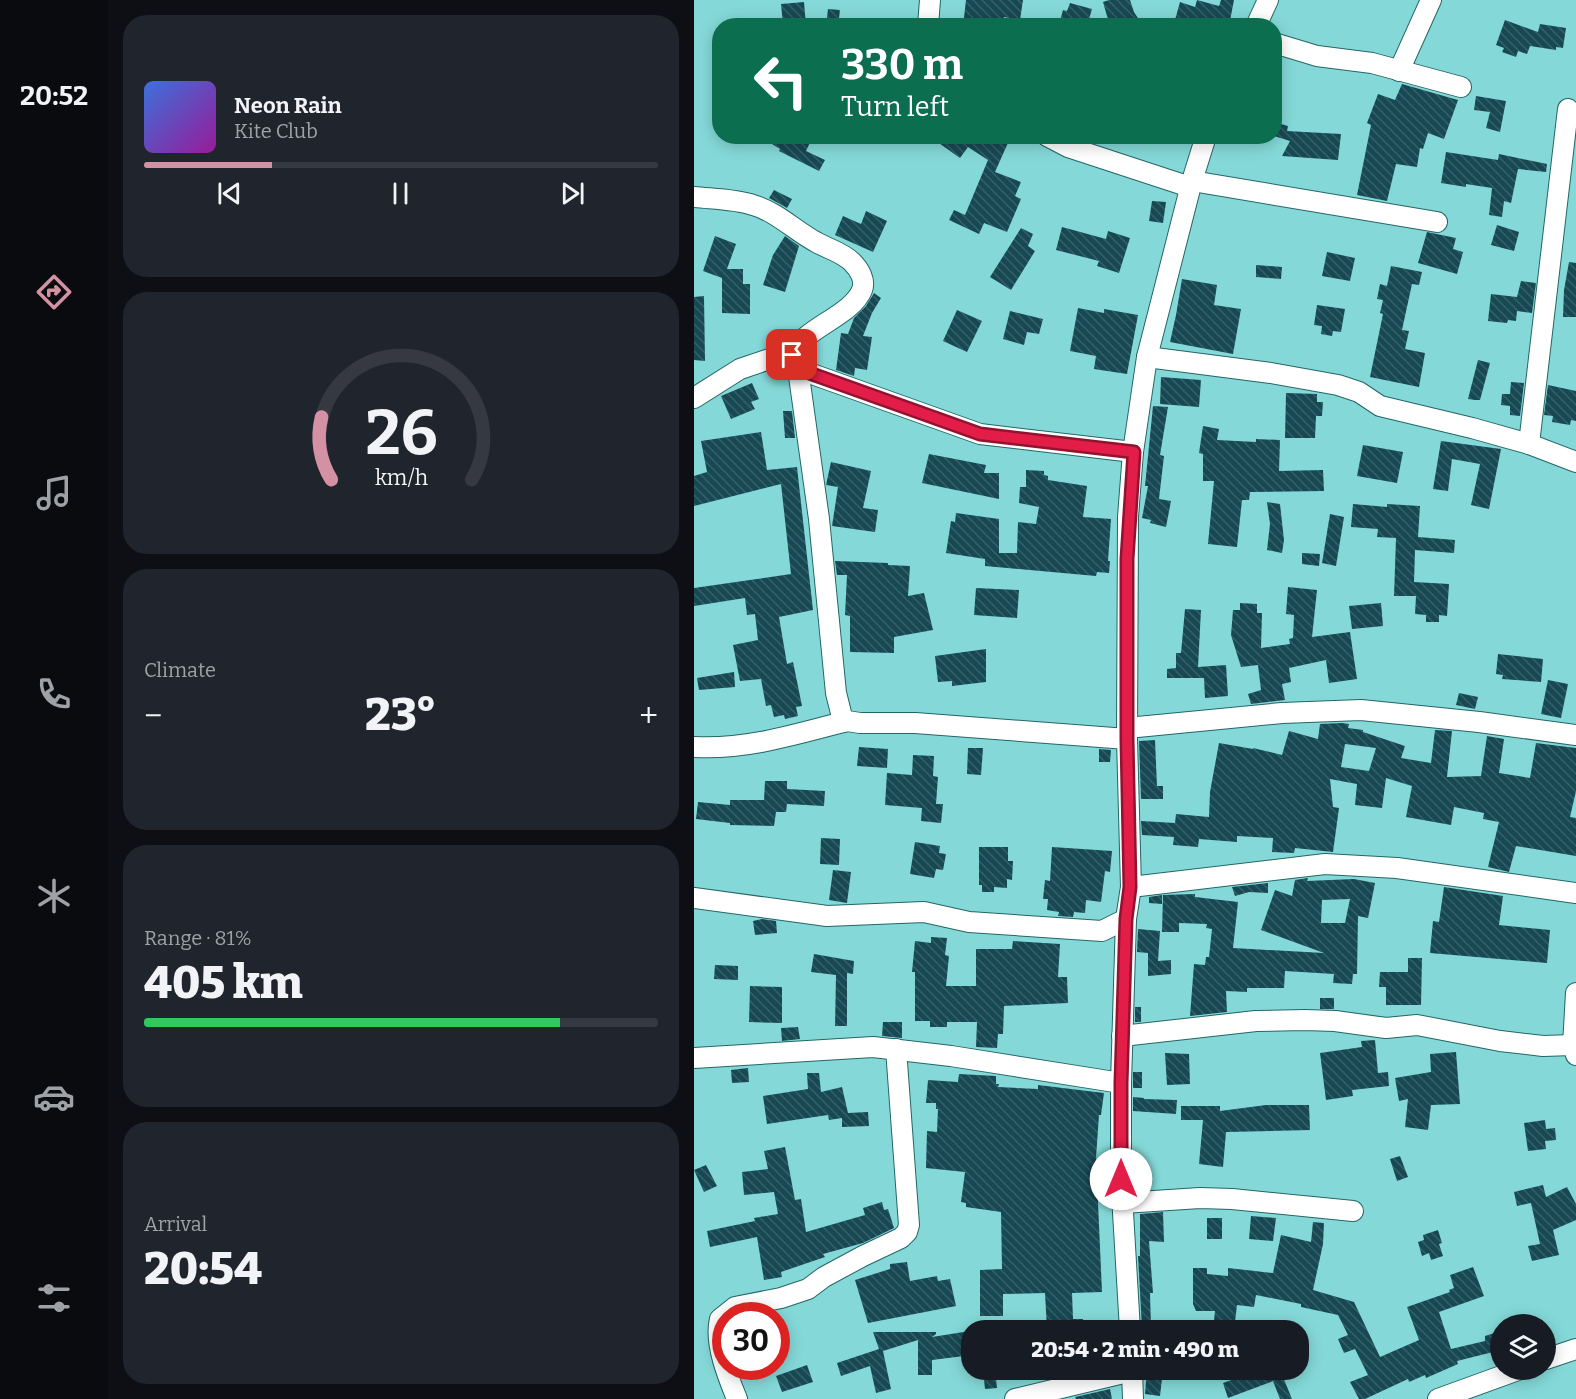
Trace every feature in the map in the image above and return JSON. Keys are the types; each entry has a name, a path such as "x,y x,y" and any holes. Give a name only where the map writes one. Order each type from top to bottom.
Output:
{"street":[{"path":"929,18 930,0"},
{"path":"1260,18 1268,0"},
{"path":"1399,71 1431,0"},
{"path":"1282,46 1316,56 1372,63 1460,87"},
{"path":"1529,444 1568,109"},
{"path":"1062,144 1191,184 1437,222"},
{"path":"1129,1320 1123,1203 1121,1083 1126,919 1130,887 1127,559 1134,452 1147,357 1191,184 1204,144"},
{"path":"694,197 760,207 816,242 844,255 863,276 862,291 844,311 816,330 796,360 819,519 836,693 839,711 847,721"},
{"path":"1147,357 1281,374 1338,385 1359,392 1380,406 1529,444 1576,462"},
{"path":"694,398 740,369 796,360 980,434 1134,452"},
{"path":"694,747 748,745 847,721 1127,734 1282,713 1361,710 1576,735"},
{"path":"1130,887 1324,864 1397,868 1576,892"},
{"path":"694,898 827,916 924,912 943,918 978,923 1102,931 1126,919"},
{"path":"1102,931 1125,948"},
{"path":"1122,1036 1256,1021 1305,1020 1335,1021 1386,1028 1417,1025 1511,1042 1574,1050 1576,993"},
{"path":"694,1058 804,1052 827,1048 873,1047 1121,1083"},
{"path":"737,1399 723,1359 720,1342 719,1324 725,1314 735,1307 781,1298 808,1289 824,1277 901,1238 907,1232 909,1225 896,1049"},
{"path":"1123,1203 1200,1198 1232,1199 1353,1211"},
{"path":"1556,1356 1576,1349"},
{"path":"1015,1399 1092,1380"},
{"path":"1132,1380 1133,1399"},
{"path":"1438,1399 1491,1380"}],"building":[{"path":"966,0 1023,0 1020,18 964,18"},
{"path":"1130,0 1138,18 1108,18 1103,2"},
{"path":"1197,0 1219,6 1221,0 1234,0 1231,18 1176,18 1180,2 1195,7"},
{"path":"804,2 805,18 782,18 781,4"},
{"path":"1070,3 1092,9 1089,18 1061,18 1063,10 1067,11"},
{"path":"828,9 840,10 839,18 827,18"},
{"path":"1505,20 1538,32 1540,24 1566,28 1563,48 1556,47 1556,50 1530,46 1527,54 1518,51 1516,57 1502,52 1504,48 1496,45"},
{"path":"1402,84 1458,100 1444,139 1428,133 1423,149 1420,148 1417,167 1396,164 1387,201 1357,195 1371,125 1367,123 1378,94 1395,100"},
{"path":"1476,96 1506,101 1500,132 1486,128 1490,112 1474,110"},
{"path":"1282,124 1288,126 1287,131 1341,134 1338,160 1282,156 1290,141 1282,138"},
{"path":"772,144 809,144 806,151 825,160 819,171 779,151 780,149"},
{"path":"940,144 1007,144 995,172 1021,182 1015,196 1021,199 1007,232 984,223 979,234 949,220 954,210 965,215 988,160 968,147 960,158"},
{"path":"1446,152 1498,160 1499,154 1547,164 1546,172 1518,169 1511,203 1504,201 1502,217 1489,215 1492,188 1441,183"},
{"path":"774,190 792,199 787,208 769,198"},
{"path":"1152,201 1166,202 1163,223 1149,221"},
{"path":"866,211 887,221 873,252 835,235 843,216 861,224"},
{"path":"1497,225 1519,232 1514,251 1491,245"},
{"path":"1062,227 1106,239 1108,231 1130,238 1119,273 1097,266 1099,261 1056,250"},
{"path":"1021,228 1033,234 1028,246 1035,251 1011,290 990,277"},
{"path":"1427,232 1456,238 1453,249 1463,252 1457,274 1418,263"},
{"path":"715,236 736,244 727,269 743,269 743,284 750,284 750,314 722,313 722,278 703,271"},
{"path":"785,236 799,246 785,292 763,285 773,255"},
{"path":"1327,252 1355,258 1350,281 1322,276"},
{"path":"1569,262 1576,263 1576,317 1563,317 1564,290"},
{"path":"1256,265 1282,267 1281,279 1256,277"},
{"path":"1391,266 1422,272 1419,285 1412,284 1402,330 1409,331 1405,349 1425,353 1419,387 1370,377 1383,314 1380,313 1383,300 1377,299 1380,284 1387,286"},
{"path":"1182,279 1217,285 1214,305 1241,309 1233,354 1170,342"},
{"path":"1521,281 1536,283 1532,313 1517,311 1516,321 1508,320 1507,323 1488,321 1491,294 1517,297"},
{"path":"874,293 881,298 863,336 872,337 867,370 855,368 854,376 836,370 841,333 848,334 854,318 866,306"},
{"path":"704,296 705,361 694,360 694,297"},
{"path":"1317,305 1345,309 1341,332 1333,331 1332,336 1321,334 1322,326 1314,325"},
{"path":"1078,308 1104,313 1104,309 1138,315 1127,374 1094,369 1096,356 1070,351"},
{"path":"957,310 982,321 967,352 943,341"},
{"path":"1010,311 1043,319 1039,334 1027,332 1024,345 1003,339"},
{"path":"1478,360 1490,363 1480,400 1468,399"},
{"path":"1161,377 1201,380 1199,407 1160,404"},
{"path":"1511,382 1524,383 1520,416 1510,415 1510,406 1501,405 1502,394 1510,394"},
{"path":"752,383 759,399 751,402 755,409 731,419 721,396"},
{"path":"1548,385 1576,391 1576,421 1571,420 1570,425 1552,422 1553,416 1544,415"},
{"path":"1286,393 1317,394 1317,402 1323,402 1322,416 1316,416 1315,438 1285,438"},
{"path":"1153,406 1168,407 1160,455 1164,456 1159,499 1171,501 1166,527 1150,523 1151,520 1142,518 1148,486 1145,486"},
{"path":"783,411 792,411 795,438 785,438"},
{"path":"1203,426 1219,429 1217,440 1256,442 1256,439 1280,440 1279,471 1323,470 1324,491 1250,492 1249,500 1242,500 1237,547 1208,544 1214,481 1203,481 1203,454 1199,453"},
{"path":"761,432 767,470 797,467 813,610 779,617 787,664 793,662 802,706 796,707 798,716 785,719 784,715 774,717 771,705 766,706 761,679 740,681 733,645 758,640 755,614 747,615 745,598 694,606 694,588 791,574 781,484 694,506 694,476 707,472 701,441"},
{"path":"1441,441 1501,449 1489,509 1471,505 1480,464 1452,459 1448,491 1433,489"},
{"path":"1363,445 1403,452 1397,483 1357,476"},
{"path":"929,454 986,465 984,473 999,473 999,499 922,483"},
{"path":"831,462 871,471 863,508 878,510 875,532 832,526 838,487 826,485"},
{"path":"1026,470 1044,471 1048,480 1087,486 1083,517 1111,519 1109,573 1097,572 1096,576 985,566 985,559 946,553 951,521 955,522 956,513 999,519 999,553 1017,553 1018,522 1036,524 1039,507 1019,503 1020,487 1026,487"},
{"path":"1267,502 1280,504 1284,540 1282,553 1267,550 1270,524"},
{"path":"1353,504 1387,507 1387,504 1420,506 1418,537 1455,540 1454,553 1415,550 1414,582 1449,584 1447,616 1439,615 1439,622 1426,622 1426,615 1415,614 1416,596 1394,596 1396,538 1377,537 1378,529 1351,527"},
{"path":"1330,514 1344,517 1336,566 1322,563"},
{"path":"1302,553 1320,554 1319,566 1302,564"},
{"path":"835,561 910,566 908,596 924,593 933,630 894,637 894,653 850,652 850,616 845,615 847,575 837,575"},
{"path":"1288,587 1317,590 1312,637 1350,632 1357,679 1329,683 1326,660 1289,668 1291,682 1282,684 1285,700 1251,704 1248,694 1261,690 1258,665 1241,667 1231,635 1233,610 1240,610 1240,603 1257,604 1257,613 1262,613 1261,648 1290,644 1289,639 1293,638 1294,615 1286,614"},
{"path":"976,588 1019,590 1017,618 974,615"},
{"path":"1381,603 1383,626 1352,629 1349,606"},
{"path":"1185,609 1201,610 1198,667 1226,665 1228,696 1205,698 1204,678 1167,678 1167,669 1176,668 1176,653 1181,653"},
{"path":"986,649 986,682 952,686 952,681 938,682 935,656"},
{"path":"1498,654 1543,659 1541,682 1502,679 1503,675 1496,674"},
{"path":"734,672 735,687 699,690 697,678"},
{"path":"1548,680 1568,684 1561,718 1541,714"},
{"path":"1459,693 1478,697 1475,709 1456,705"},
{"path":"1320,724 1349,724 1348,728 1363,730 1363,732 1405,746 1401,758 1431,763 1435,730 1452,731 1447,777 1481,776 1487,736 1504,739 1499,773 1530,778 1536,743 1576,748 1576,791 1570,817 1576,818 1576,856 1516,846 1509,872 1488,867 1499,822 1483,819 1484,813 1454,807 1451,825 1406,817 1412,786 1386,778 1382,808 1355,805 1357,784 1330,779 1333,807 1339,808 1333,852 1295,848 1294,853 1272,852 1273,838 1237,836 1237,842 1199,839 1198,847 1173,845 1174,837 1142,835 1141,821 1175,823 1176,814 1209,817 1210,792 1219,743 1282,755 1289,731 1318,739","holes":["1345,744 1376,748 1369,771 1341,767"]},
{"path":"1155,740 1157,786 1163,786 1163,799 1141,799 1139,741"},
{"path":"859,747 888,749 887,768 857,766"},
{"path":"968,748 983,748 981,775 967,774"},
{"path":"1099,749 1111,750 1110,762 1099,762"},
{"path":"913,755 934,756 933,776 938,777 936,804 943,804 941,823 921,821 922,808 885,805 887,773 912,775"},
{"path":"765,781 787,781 787,789 825,791 824,806 787,804 786,812 776,812 774,826 730,825 730,823 696,819 698,802 730,805 730,800 764,800"},
{"path":"821,838 840,839 839,865 820,864"},
{"path":"915,842 940,846 939,853 946,854 943,870 936,869 934,878 910,874"},
{"path":"979,847 1008,847 1008,861 1013,861 1012,880 1007,879 1007,888 994,887 994,892 982,892 982,885 979,885"},
{"path":"1052,847 1112,851 1110,872 1105,871 1101,902 1086,900 1085,913 1074,912 1073,917 1058,916 1059,912 1047,910 1048,899 1043,899 1045,880 1050,881"},
{"path":"833,870 851,872 847,903 829,900"},
{"path":"1354,879 1375,883 1368,918 1358,916 1357,974 1353,974 1352,984 1333,983 1334,974 1285,971 1284,988 1247,988 1247,992 1226,991 1227,1012 1190,1016 1194,964 1205,965 1206,957 1209,957 1212,929 1206,928 1207,924 1179,923 1179,932 1162,932 1163,895 1195,894 1195,897 1238,902 1233,948 1324,953 1261,930 1275,890 1292,896 1295,880","holes":["1350,899 1345,923 1321,923 1322,900"]},
{"path":"1268,883 1268,893 1249,892 1235,896 1232,887"},
{"path":"1444,887 1503,896 1499,925 1550,930 1547,963 1430,953 1433,921 1439,922"},
{"path":"1162,895 1162,904 1149,903 1149,897"},
{"path":"762,919 776,921 777,933 755,935 753,921"},
{"path":"1138,929 1160,931 1158,961 1171,960 1171,974 1148,976 1148,953 1137,952"},
{"path":"931,937 947,938 945,955 949,956 946,986 976,986 976,949 1012,949 1013,941 1060,944 1058,977 1067,977 1068,1003 1004,1006 1003,1034 998,1034 997,1048 976,1047 977,1022 947,1022 947,1027 930,1027 930,1021 915,1021 915,972 912,972 915,941 931,943"},
{"path":"814,954 854,961 853,974 847,973 847,1026 835,1026 836,975 811,972"},
{"path":"1408,958 1422,958 1421,1005 1386,1005 1386,987 1379,987 1380,972 1408,972"},
{"path":"715,965 738,966 738,980 714,979"},
{"path":"750,986 782,987 782,1023 749,1022"},
{"path":"1320,998 1334,998 1334,1009 1320,1009"},
{"path":"1135,1007 1141,1007 1141,1022 1135,1022"},
{"path":"883,1022 902,1022 902,1038 882,1036"},
{"path":"798,1027 800,1039 782,1041 781,1028"},
{"path":"1375,1040 1378,1073 1388,1072 1389,1086 1352,1090 1353,1096 1326,1100 1320,1053 1362,1047 1361,1041"},
{"path":"1456,1052 1460,1104 1431,1105 1428,1130 1405,1127 1408,1099 1399,1101 1395,1078 1431,1072 1430,1054"},
{"path":"1165,1053 1189,1054 1190,1084 1167,1085"},
{"path":"748,1068 749,1082 732,1083 731,1070"},
{"path":"1133,1072 1142,1072 1142,1088 1133,1088"},
{"path":"807,1073 819,1073 821,1092 842,1087 848,1113 868,1112 869,1126 842,1127 842,1118 829,1120 828,1115 767,1124 763,1096 808,1089"},
{"path":"959,1074 996,1076 998,1087 1038,1089 1038,1085 1104,1093 1101,1115 1099,1115 1096,1158 1102,1292 1072,1293 1073,1319 1083,1320 1046,1320 1045,1293 1003,1294 1003,1316 980,1316 980,1270 1002,1269 1001,1212 966,1207 966,1203 961,1202 965,1172 926,1168 927,1131 937,1132 938,1109 936,1109 936,1103 926,1103 928,1080 958,1082"},
{"path":"1133,1097 1177,1100 1176,1114 1133,1111"},
{"path":"1266,1105 1309,1105 1310,1130 1226,1132 1223,1167 1199,1164 1203,1120 1181,1120 1181,1106 1220,1106 1220,1111"},
{"path":"1545,1120 1546,1129 1555,1128 1556,1140 1545,1141 1546,1149 1528,1151 1524,1123"},
{"path":"785,1147 795,1200 801,1199 806,1232 865,1215 863,1208 882,1202 884,1210 888,1209 894,1228 863,1243 823,1254 825,1257 781,1272 782,1277 764,1280 757,1237 710,1247 707,1231 778,1214 774,1192 744,1195 742,1172 768,1169 764,1151"},
{"path":"1400,1156 1408,1177 1397,1181 1390,1159"},
{"path":"706,1165 717,1186 704,1192 694,1170"},
{"path":"1543,1185 1546,1197 1567,1187 1576,1204 1576,1220 1553,1230 1559,1255 1532,1261 1528,1246 1540,1244 1531,1203 1517,1206 1514,1192"},
{"path":"1163,1212 1164,1242 1149,1241 1153,1293 1150,1293 1151,1320 1142,1320 1138,1256 1140,1256 1140,1214"},
{"path":"1251,1216 1276,1218 1273,1241 1249,1239"},
{"path":"1207,1218 1222,1218 1222,1239 1207,1239"},
{"path":"1313,1222 1324,1223 1323,1244 1313,1290 1354,1302 1380,1357 1419,1340 1407,1307 1450,1292 1449,1290 1454,1288 1450,1275 1473,1267 1484,1296 1439,1312 1451,1349 1485,1341 1485,1336 1490,1334 1490,1353 1457,1361 1458,1364 1426,1378 1425,1375 1409,1382 1408,1379 1365,1399 1359,1399 1350,1382 1368,1375 1355,1349 1344,1353 1338,1339 1348,1335 1338,1315 1301,1307 1301,1304 1256,1295 1254,1307 1237,1305 1235,1320 1214,1320 1215,1311 1196,1311 1193,1304 1193,1268 1207,1268 1207,1274 1228,1276 1228,1268 1273,1273 1281,1235 1311,1242"},
{"path":"1438,1230 1443,1256 1431,1260 1429,1253 1422,1256 1418,1242 1424,1240 1423,1235"},
{"path":"907,1262 910,1281 937,1276 938,1281 950,1279 956,1306 868,1323 855,1280 890,1269 890,1264"},
{"path":"873,1332 936,1332 932,1337 961,1332 961,1356 932,1360 932,1375 918,1375 918,1340 883,1351 891,1389 876,1393 870,1366 841,1376 837,1363 879,1349"},
{"path":"807,1365 813,1382 782,1392 778,1380 790,1380 790,1371"},
{"path":"984,1380 996,1380 997,1388 985,1389"},
{"path":"1146,1380 1162,1380 1160,1396 1145,1394"},
{"path":"1231,1380 1284,1380 1292,1399 1280,1399 1273,1381 1228,1398 1223,1383"},
{"path":"1110,1389 1112,1399 1076,1399 1075,1397"}],"route":[{"path":"792,355 798,369 980,434 1134,452 1127,559 1130,887 1126,919 1121,1083 1121,1179"}]}
